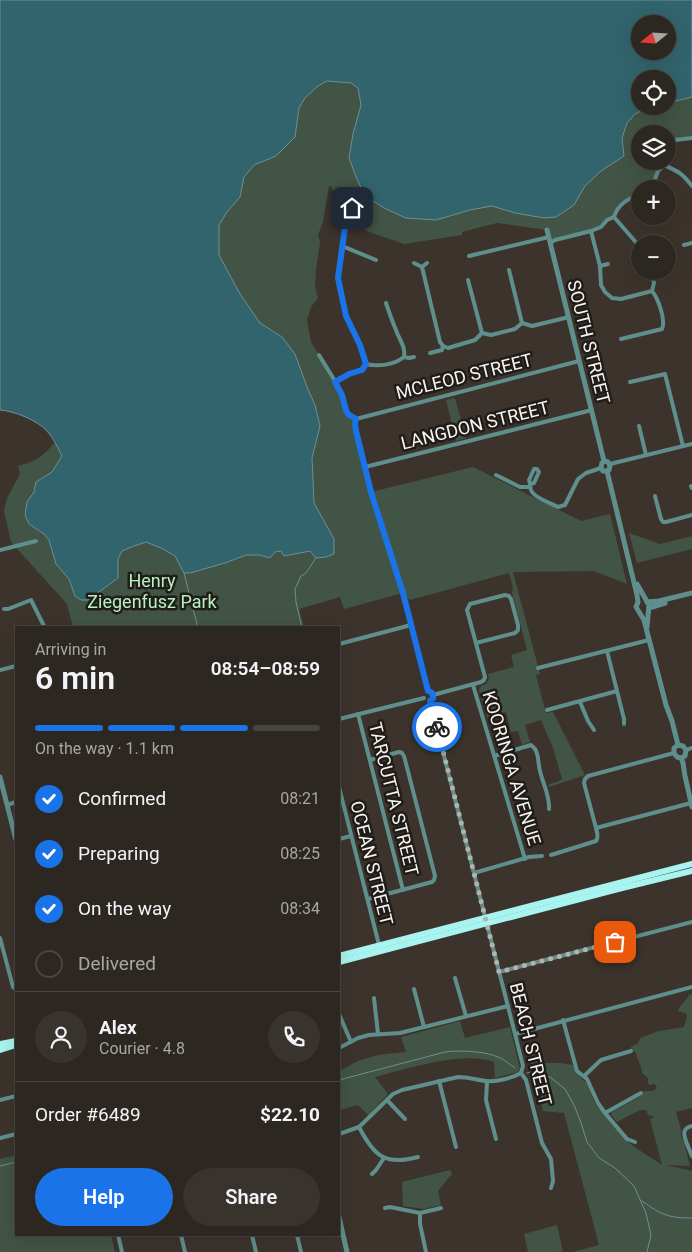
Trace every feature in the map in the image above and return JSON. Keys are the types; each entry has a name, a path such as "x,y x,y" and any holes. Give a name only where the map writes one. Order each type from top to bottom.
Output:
{"highway":[{"path":"340,962 692,864"},
{"path":"340,956 692,871"},
{"path":"0,1044 15,1040"},
{"path":"0,1050 15,1046"}],"street":[{"path":"676,140 692,138"},
{"path":"676,170 692,186"},
{"path":"614,218 616,211 624,202 631,198"},
{"path":"352,208 346,222 338,278 346,316 360,345 366,364"},
{"path":"550,243 591,231 601,227 607,220 614,218"},
{"path":"614,218 631,237"},
{"name":"SOUTH STREET","path":"547,230 579,361 607,463"},
{"path":"591,231 600,266 601,285 611,300 652,291"},
{"path":"469,256 549,237"},
{"path":"684,245 692,244"},
{"path":"342,246 376,260"},
{"path":"480,246 482,253"},
{"path":"414,263 422,266"},
{"path":"422,266 427,263"},
{"path":"600,266 608,264"},
{"path":"422,266 440,342 443,346 448,348 476,340 482,333"},
{"path":"509,270 522,323"},
{"path":"468,280 482,333"},
{"path":"652,291 653,280"},
{"path":"621,339 662,329 664,324 657,297 652,291"},
{"path":"366,364 376,366 399,361 404,357 405,352 402,342 386,303"},
{"path":"522,323 532,326 568,317"},
{"path":"482,333 491,335 515,329 522,323"},
{"path":"430,353 442,350 443,346"},
{"path":"319,355 342,395 348,414 356,419 356,431 371,492 403,593 428,691 433,695"},
{"path":"404,357 414,357"},
{"name":"MCLEOD STREET","path":"356,419 579,361"},
{"path":"335,382 349,374 362,370 366,364"},
{"path":"630,382 665,374 683,446"},
{"name":"LANGDON STREET","path":"365,467 592,410"},
{"path":"639,426 646,455"},
{"path":"496,475 520,487 530,485 533,494 558,507 562,507 565,505 578,479 582,475 601,468 602,463 692,444"},
{"path":"607,463 610,468 607,471 633,575 638,602 636,608 644,620 678,745"},
{"path":"601,468 603,471 607,471"},
{"path":"655,496 663,522 692,515"},
{"path":"0,550 36,541"},
{"path":"633,575 649,605 647,630"},
{"path":"638,602 643,600 659,601 692,594"},
{"path":"640,612 644,613 659,604 692,594"},
{"path":"433,695 473,685 484,680 467,610 470,604 505,595 508,596 511,599 518,630 515,633 476,643"},
{"path":"4,609 31,600 44,626"},
{"path":"340,644 411,625"},
{"path":"538,668 649,640"},
{"path":"607,651 624,724"},
{"path":"0,670 15,666"},
{"name":"KOORINGA AVENUE","path":"473,685 525,859"},
{"path":"424,698 424,694 428,691"},
{"path":"547,710 617,692"},
{"path":"340,719 424,698 426,701 430,701 433,699 433,695"},
{"name":"BEACH STREET","path":"430,701 523,1066 521,1074 526,1080 542,1142 551,1159 553,1181 550,1188"},
{"path":"580,702 594,730"},
{"name":"TARCUTTA STREET","path":"358,714 403,890"},
{"path":"678,745 689,749 681,758"},
{"path":"674,754 674,748 678,745"},
{"path":"494,756 528,746 534,747 549,802 549,809"},
{"path":"368,899 432,882 435,876 404,756 399,752 370,760"},
{"path":"674,754 676,757 681,758"},
{"path":"551,855 597,840 598,835 584,783 588,776 674,754"},
{"path":"596,828 692,805 681,758"},
{"path":"0,777 15,836"},
{"name":"OCEAN STREET","path":"340,791 380,945"},
{"path":"7,805 15,802"},
{"path":"340,839 351,836"},
{"path":"558,853 560,860"},
{"path":"474,873 529,857 542,856"},
{"path":"499,972 692,922"},
{"path":"0,938 13,987 15,988"},
{"path":"456,978 466,1016"},
{"path":"515,1034 692,988"},
{"path":"414,989 424,1027"},
{"path":"374,998 378,1034"},
{"path":"340,1048 369,1035 400,1033 508,1006"},
{"path":"340,1016 351,1042"},
{"path":"563,1020 577,1070 590,1083 598,1103 605,1113 627,1139 635,1142"},
{"path":"584,1076 601,1060 631,1051"},
{"path":"340,1134 360,1127 393,1094 402,1090 458,1077 467,1077 487,1082 521,1074"},
{"path":"439,1081 456,1147"},
{"path":"487,1082 486,1100 496,1139"},
{"path":"605,1113 641,1093"},
{"path":"0,1100 15,1096"},
{"path":"387,1100 405,1119"},
{"path":"692,1126 688,1127 684,1135 692,1156"},
{"path":"360,1127 372,1148 384,1158 398,1161 418,1157"},
{"path":"0,1138 15,1134"},
{"path":"372,1174 384,1158"},
{"path":"385,1208 390,1207 420,1213 434,1208 441,1208"},
{"path":"420,1213 425,1252"},
{"path":"340,1222 348,1252"},
{"path":"118,1236 122,1252"},
{"path":"181,1236 185,1252"},
{"path":"252,1236 256,1252"},
{"path":"297,1236 302,1252"}],"green space":[{"name":"Henry Ziegenfusz Park","path":"692,0 692,138 676,140 676,125 631,125 631,170 660,170 655,180 631,180 631,198 623,202 614,217 607,220 601,227 550,243 547,230 497,223 462,232 462,235 404,244 369,232 351,221 340,205 331,186 329,186 323,222 318,235 320,242 315,286 318,298 311,307 307,320 311,342 335,381 346,410 356,419 355,424 371,492 473,467 581,521 610,514 627,584 594,571 513,572 540,674 536,675 546,713 553,712 585,775 549,787 548,785 562,779 553,748 541,720 525,725 530,742 522,745 518,731 511,732 506,712 487,717 479,690 489,679 488,674 514,667 511,655 527,650 512,593 513,587 509,573 410,600 403,593 344,609 340,597 299,609 304,626 73,626 67,604 11,542 4,511 7,498 20,474 18,466 39,458 55,442 45,429 35,422 24,416 0,410 0,375 256,84 605,39 631,27 631,60 676,60 676,15 659,15"},
{"path":"455,398 466,438 456,441 446,400"},
{"path":"629,533 660,544 692,536 692,549 637,563"},
{"path":"692,994 692,1108 676,1112 690,1166 666,1165 692,1171 692,1252 573,1252 599,1245 564,1113 543,1111 528,1053 537,1054 545,1063 573,1065 577,1073 588,1085 595,1103 627,1141 662,1165 650,1119 655,1117 648,1115 646,1110 640,1110 617,1122 611,1115 612,1112 641,1096 644,1091 653,1091 657,1088 655,1084 650,1085 648,1083 648,1078 642,1073 636,1053 631,1047 638,1043 640,1038 659,1031 684,1027 687,1017 686,1013 678,1011 689,995"},
{"path":"460,1021 465,1038 510,1027 520,1069 518,1072 495,1078 494,1062 467,1058 435,1062 375,1077 388,1094 368,1115 358,1105 340,1110 340,1070 358,1061 378,1055 406,1052 401,1037"},
{"path":"15,1155 15,1236 111,1236 115,1252 0,1252 0,1159"},
{"path":"450,1170 452,1174 438,1191 441,1205 424,1209 403,1206 402,1182"},
{"path":"557,1225 563,1251 528,1252 524,1234"}],"water":[{"path":"0,0 692,0 692,97 676,101 676,70 631,70 631,115 634,115 627,123 622,138 624,156 601,171 585,186 574,205 556,217 544,218 515,213 492,206 436,220 406,218 386,209 365,196 349,158 361,105 358,88 351,83 327,81 318,86 305,98 299,108 295,137 276,156 254,165 244,177 240,197 219,225 219,255 240,294 260,323 282,337 295,354 315,405 320,426 312,458 314,503 334,539 334,554 316,558 310,551 284,556 281,551 275,552 270,558 259,555 246,555 225,563 184,573 175,556 146,542 122,551 118,559 118,578 88,600 81,600 75,596 69,579 56,564 49,540 44,534 29,524 25,515 27,502 34,492 36,482 52,472 62,456 43,427 12,412 0,410"}],"waterway":[{"path":"302,626 295,589 301,576 306,573 316,558"},
{"path":"184,573 197,626"},
{"path":"340,1080 450,1051 486,1053 502,1059 515,1068"},
{"path":"527,1073 531,1072 550,1077 565,1089 574,1105 587,1142 599,1158 615,1168 634,1186 646,1213 651,1235 647,1252"},
{"path":"0,1166 15,1162"},
{"path":"642,1201 666,1215 692,1218"}],"way so far":[{"path":"437,727 499,972 615,942"}],"route":[{"path":"352,208 345,227 338,278 347,321 360,345 366,364 362,370 349,374 335,382 342,395 348,414 356,419 356,431 371,492 403,593 428,691 433,695 433,699 430,701 437,727"}]}
